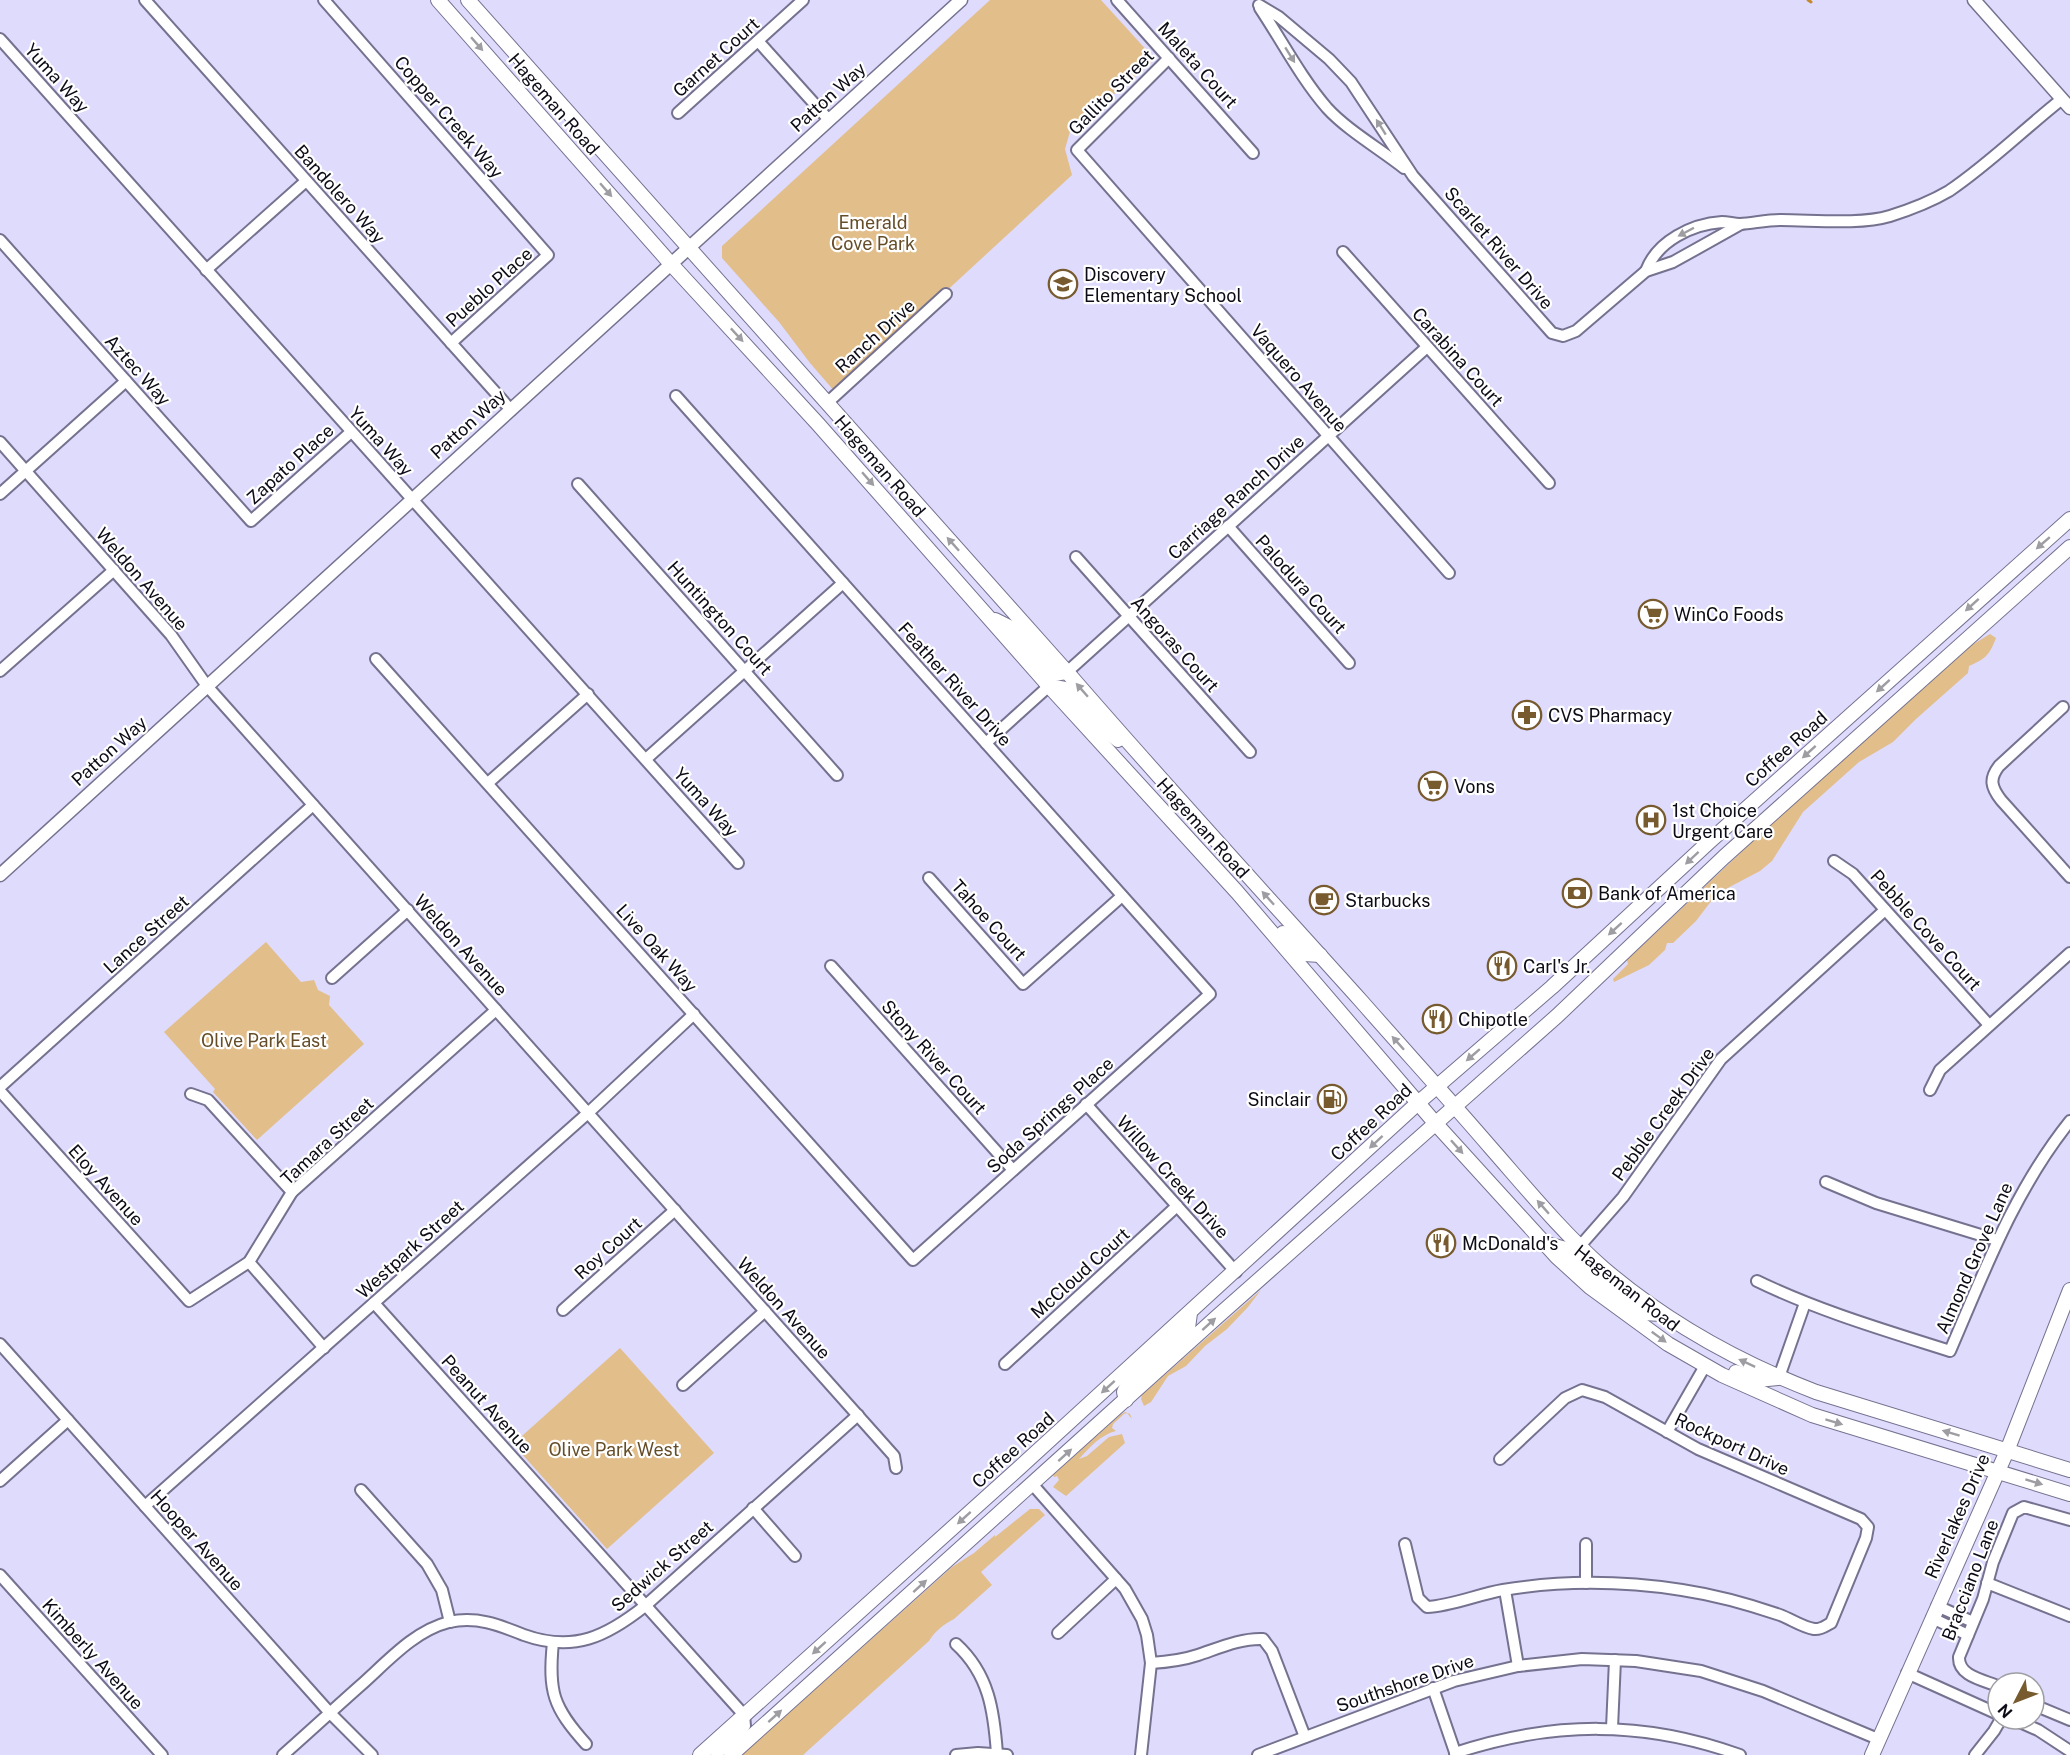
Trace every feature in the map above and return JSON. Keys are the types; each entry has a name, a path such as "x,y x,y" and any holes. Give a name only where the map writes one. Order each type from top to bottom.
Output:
{"main road":[{"name":"Hageman Road","path":"438,0 671,264 818,423 1049,686 1237,892 1437,1124 1543,1242 1590,1287 1668,1344 1705,1366 1812,1415 2070,1494"},
{"name":"Hageman Road","path":"468,0 1561,1228 1580,1246 1603,1267 1664,1314 1718,1348 1779,1377 1816,1392 2070,1470"},
{"name":"Coffee Road","path":"700,1755 1236,1272 1419,1102 1552,987 1710,841 2070,519"},
{"path":"731,1755 1557,1016 1724,857 2070,547"},
{"path":"990,618 1011,627 1053,674 1067,672"},
{"path":"1049,686 1065,689 1103,728 1139,755"},
{"path":"1237,892 1261,909 1304,954 1320,955"},
{"path":"1543,1242 1566,1249 1615,1293 1642,1312 1664,1314"},
{"name":"Riverlakes Drive","path":"1872,1755 2007,1451 2070,1290"},
{"path":"1126,1400 1124,1392 1129,1383 1188,1328 1190,1313"},
{"path":"1705,1366 1730,1370 1758,1380 1779,1377"}],"street":[{"name":"Bandolero Way","path":"145,0 511,410"},
{"name":"Copper Creek Way","path":"324,0 548,255"},
{"name":"Garnet Court","path":"678,113 803,0"},
{"name":"Patton Way","path":"0,875 961,0"},
{"name":"Maleta Court","path":"1117,0 1253,153"},
{"path":"1646,271 1673,262 1742,224 1760,220 1852,220 1888,216 1947,192 2066,103 1974,0"},
{"name":"Scarlet River Drive","path":"1257,3 1311,87 1328,109 1413,176"},
{"name":"Scarlet River Drive","path":"1257,3 1279,17 1329,59 1351,82 1413,176 1552,333 1563,336 1576,331 1646,271"},
{"name":"Yuma Way","path":"0,39 738,863"},
{"path":"758,41 829,120"},
{"name":"Gallito Street","path":"1077,150 1169,58"},
{"name":"Vaquero Avenue","path":"1077,150 1449,573"},
{"path":"206,270 306,181"},
{"path":"1646,271 1650,261 1670,241 1693,227 1723,222 1742,224"},
{"name":"Aztec Way","path":"0,240 251,521"},
{"name":"Carabina Court","path":"1342,252 1549,483"},
{"name":"Pueblo Place","path":"451,343 548,255"},
{"name":"Ranch Drive","path":"827,403 946,294"},
{"name":"Carriage Ranch Drive","path":"1067,672 1427,347"},
{"path":"0,494 126,381"},
{"name":"Feather River Drive","path":"676,396 1210,994"},
{"name":"Zapato Place","path":"251,521 351,432"},
{"name":"Weldon Avenue","path":"0,442 171,634 207,686 894,1455 896,1468"},
{"name":"Huntington Court","path":"578,484 837,775"},
{"name":"Palodura Court","path":"1228,526 1349,663"},
{"name":"Angoras Court","path":"1076,557 1250,752"},
{"path":"0,671 114,570"},
{"path":"646,759 843,583"},
{"name":"Live Oak Way","path":"376,658 913,1260"},
{"path":"986,743 1049,686"},
{"path":"488,783 588,694"},
{"path":"2064,707 1999,766 1993,773 1991,781 2001,800 2068,872"},
{"name":"Lance Street","path":"0,1089 313,805"},
{"name":"Pebble Cove Court","path":"1834,861 1853,874 1989,1025"},
{"name":"Tahoe Court","path":"929,878 1023,984 1122,896"},
{"name":"Pebble Creek Drive","path":"1580,1246 1623,1197 1721,1059 1885,909"},
{"path":"332,978 408,910"},
{"path":"1930,1090 1940,1070 2070,953"},
{"name":"Stony River Court","path":"831,966 1013,1170"},
{"name":"Soda Springs Place","path":"913,1260 1210,994"},
{"name":"Tamara Street","path":"189,1301 249,1262 292,1192 496,1010"},
{"name":"Westpark Street","path":"145,1506 588,1113 694,1014"},
{"name":"Eloy Avenue","path":"0,1089 189,1301"},
{"path":"191,1094 208,1100 292,1192"},
{"name":"Willow Creek Drive","path":"1086,1104 1236,1272"},
{"name":"Almond Grove Lane","path":"1805,1303 1950,1351 1997,1240 2018,1198 2036,1168 2070,1121"},
{"path":"1826,1182 1876,1203 1997,1240"},
{"name":"McCloud Court","path":"1005,1364 1178,1206"},
{"name":"Roy Court","path":"563,1310 675,1210"},
{"path":"249,1262 324,1348"},
{"path":"1757,1281 1805,1303 1779,1377"},
{"name":"Peanut Avenue","path":"374,1303 744,1715"},
{"path":"683,1385 765,1311"},
{"name":"Hooper Avenue","path":"0,1344 330,1713 372,1755"},
{"path":"1667,1432 1705,1366"},
{"name":"Rockport Drive","path":"1500,1459 1565,1398 1582,1390 1605,1397 1667,1432 1733,1465 1861,1519 1868,1527 1866,1538 1831,1623 1822,1628 1814,1629 1746,1604 1690,1591 1624,1583 1586,1582"},
{"name":"Sedwick Street","path":"283,1755 407,1644 434,1628 450,1622 476,1620 491,1622 537,1639 553,1642 583,1641 598,1637 624,1623 858,1415"},
{"path":"0,1481 68,1420"},
{"path":"1033,1485 1125,1589 1142,1619 1151,1663 1141,1755"},
{"path":"362,1490 427,1564 442,1590 450,1622"},
{"name":"Bracciano Lane","path":"1986,1681 1961,1668 1959,1657 2013,1513 2018,1509 2030,1507 2070,1520"},
{"path":"753,1508 795,1556"},
{"path":"1405,1544 1418,1598 1427,1607 1505,1590 1586,1582 1586,1544"},
{"name":"Kimberly Avenue","path":"0,1575 162,1755"},
{"path":"1058,1633 1116,1579"},
{"path":"1987,1584 2070,1616"},
{"path":"1505,1590 1518,1666"},
{"path":"1934,1612 1973,1622"},
{"path":"1934,1612 1968,1635"},
{"path":"1151,1663 1186,1658 1250,1638 1263,1639 1272,1651 1305,1737"},
{"path":"553,1642 550,1671 555,1700 570,1726 586,1744"},
{"path":"956,1644 979,1670 992,1709 1002,1754 956,1755"},
{"name":"Southshore Drive","path":"1258,1755 1433,1688 1485,1672 1582,1659 1668,1665 1732,1680 1878,1739"},
{"path":"1612,1728 1615,1660"},
{"path":"1907,1673 1986,1709"},
{"path":"1433,1688 1455,1754 1507,1737 1535,1732 1612,1728 1685,1738 1740,1755"},
{"path":"2046,1710 2070,1720"},
{"path":"716,1755 745,1726 744,1715"},
{"path":"1975,1755 1994,1731"},
{"path":"2040,1731 2070,1751"}],"green space":[{"name":"Emerald Cove Park","path":"990,0 1101,0 1150,54 1151,63 1071,128 1065,149 1072,175 836,393 779,322 722,258 722,246"},
{"path":"1990,634 1996,638 1986,656 1969,666 1968,673 1893,742 1859,762 1803,812 1772,861 1760,871 1722,891 1673,943 1667,943 1665,950 1649,965 1614,982 1613,979 1628,964 1627,960 1770,825 1967,648"},
{"name":"Olive Park East","path":"266,942 301,982 314,980 318,990 330,996 329,1005 364,1044 257,1140 213,1092 215,1089 164,1032"},
{"path":"1261,1290 1227,1329 1205,1346 1186,1366 1168,1376 1151,1402 1144,1406 1142,1395"},
{"name":"Olive Park West","path":"620,1348 714,1453 607,1549 513,1444"},
{"path":"1125,1412 1130,1414 1132,1419 1127,1413 1124,1414 1113,1424 1112,1428 1116,1431 1100,1438 1079,1459 1087,1456 1109,1437 1122,1434 1125,1443 1066,1496 1053,1487 1059,1480 1053,1475"},
{"path":"1030,1509 1039,1509 1045,1515 981,1572 992,1585 954,1619 940,1628 929,1641 803,1755 742,1755 952,1567 974,1553"}],"place":[{"name":"Discovery Elementary School","path":"1063,284"},
{"name":"WinCo Foods","path":"1653,614"},
{"name":"CVS Pharmacy","path":"1527,715"},
{"name":"Vons","path":"1433,786"},
{"name":"1st Choice Urgent Care","path":"1651,820"},
{"name":"Bank of America","path":"1577,893"},
{"name":"Starbucks","path":"1324,900"},
{"name":"Carl's Jr.","path":"1502,966"},
{"name":"Chipotle","path":"1437,1019"},
{"name":"Sinclair","path":"1332,1099"},
{"name":"McDonald's","path":"1441,1243"}]}
